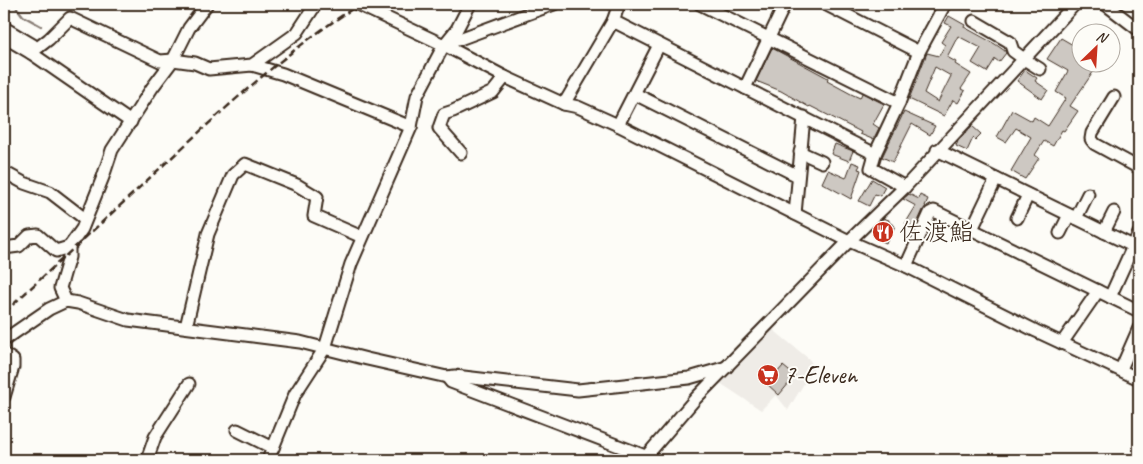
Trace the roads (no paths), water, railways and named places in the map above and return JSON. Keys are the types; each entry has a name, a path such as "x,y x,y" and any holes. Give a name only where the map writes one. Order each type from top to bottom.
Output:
{"street":[{"path":"66,301 60,288 69,257 69,247 82,229 84,219 103,177 112,150 126,126 131,122 152,88 173,60 189,28 207,4"},
{"path":"252,65 297,33 316,4"},
{"path":"357,4 444,45 505,77 564,104 578,107 618,125 849,241 906,266 1062,343 1139,378"},
{"path":"268,460 295,394 325,348 350,264 411,127 417,96 444,45 457,29 470,4"},
{"path":"444,45 554,4"},
{"path":"564,104 613,21 619,4"},
{"path":"700,4 899,103"},
{"path":"745,88 785,4"},
{"path":"825,4 919,52"},
{"path":"904,187 872,168 875,154 899,103 919,52 945,4"},
{"path":"447,376 450,382 644,458 696,398 904,187 1075,4"},
{"path":"1105,4 1139,30"},
{"path":"34,51 70,18 160,61 173,60 195,63 209,68 252,65 283,74 411,127"},
{"path":"613,21 875,154"},
{"path":"974,21 1010,42 1013,51 1040,69"},
{"path":"4,26 34,51 131,122"},
{"path":"4,37 34,51"},
{"path":"618,125 659,45"},
{"path":"461,153 439,128 444,114 493,92 505,77"},
{"path":"635,94 798,176"},
{"path":"1114,97 1092,133 1091,139 1095,144 1139,168"},
{"path":"796,214 804,117"},
{"path":"938,150 1136,248"},
{"path":"800,152 822,162"},
{"path":"186,327 208,234 233,175 244,164 297,185 317,197 314,216 362,237"},
{"path":"4,172 50,192 84,219"},
{"path":"972,229 996,178"},
{"path":"1060,233 1088,194"},
{"path":"1017,218 1028,195"},
{"path":"906,266 930,213 934,211 1139,311"},
{"path":"1104,232 1114,212"},
{"path":"1110,297 1136,248 1139,233"},
{"path":"4,248 18,246 29,236 38,235 56,251 69,247"},
{"path":"1062,343 1098,291"},
{"path":"4,340 49,309 66,301 78,303 128,320 300,342 447,376 578,390 689,378 727,367"},
{"path":"1120,369 1139,328"},
{"path":"4,354 13,360 13,366 4,397"},
{"path":"147,460 155,438 189,384"},
{"path":"237,430 273,448"}],"waterway":[{"path":"14,4 23,16 41,26"}],"railway":[{"path":"4,313 254,83 332,22 360,4"}],"place":[{"name":"佐渡鮨","path":"883,232"},
{"name":"7-Eleven","path":"768,375"}]}
